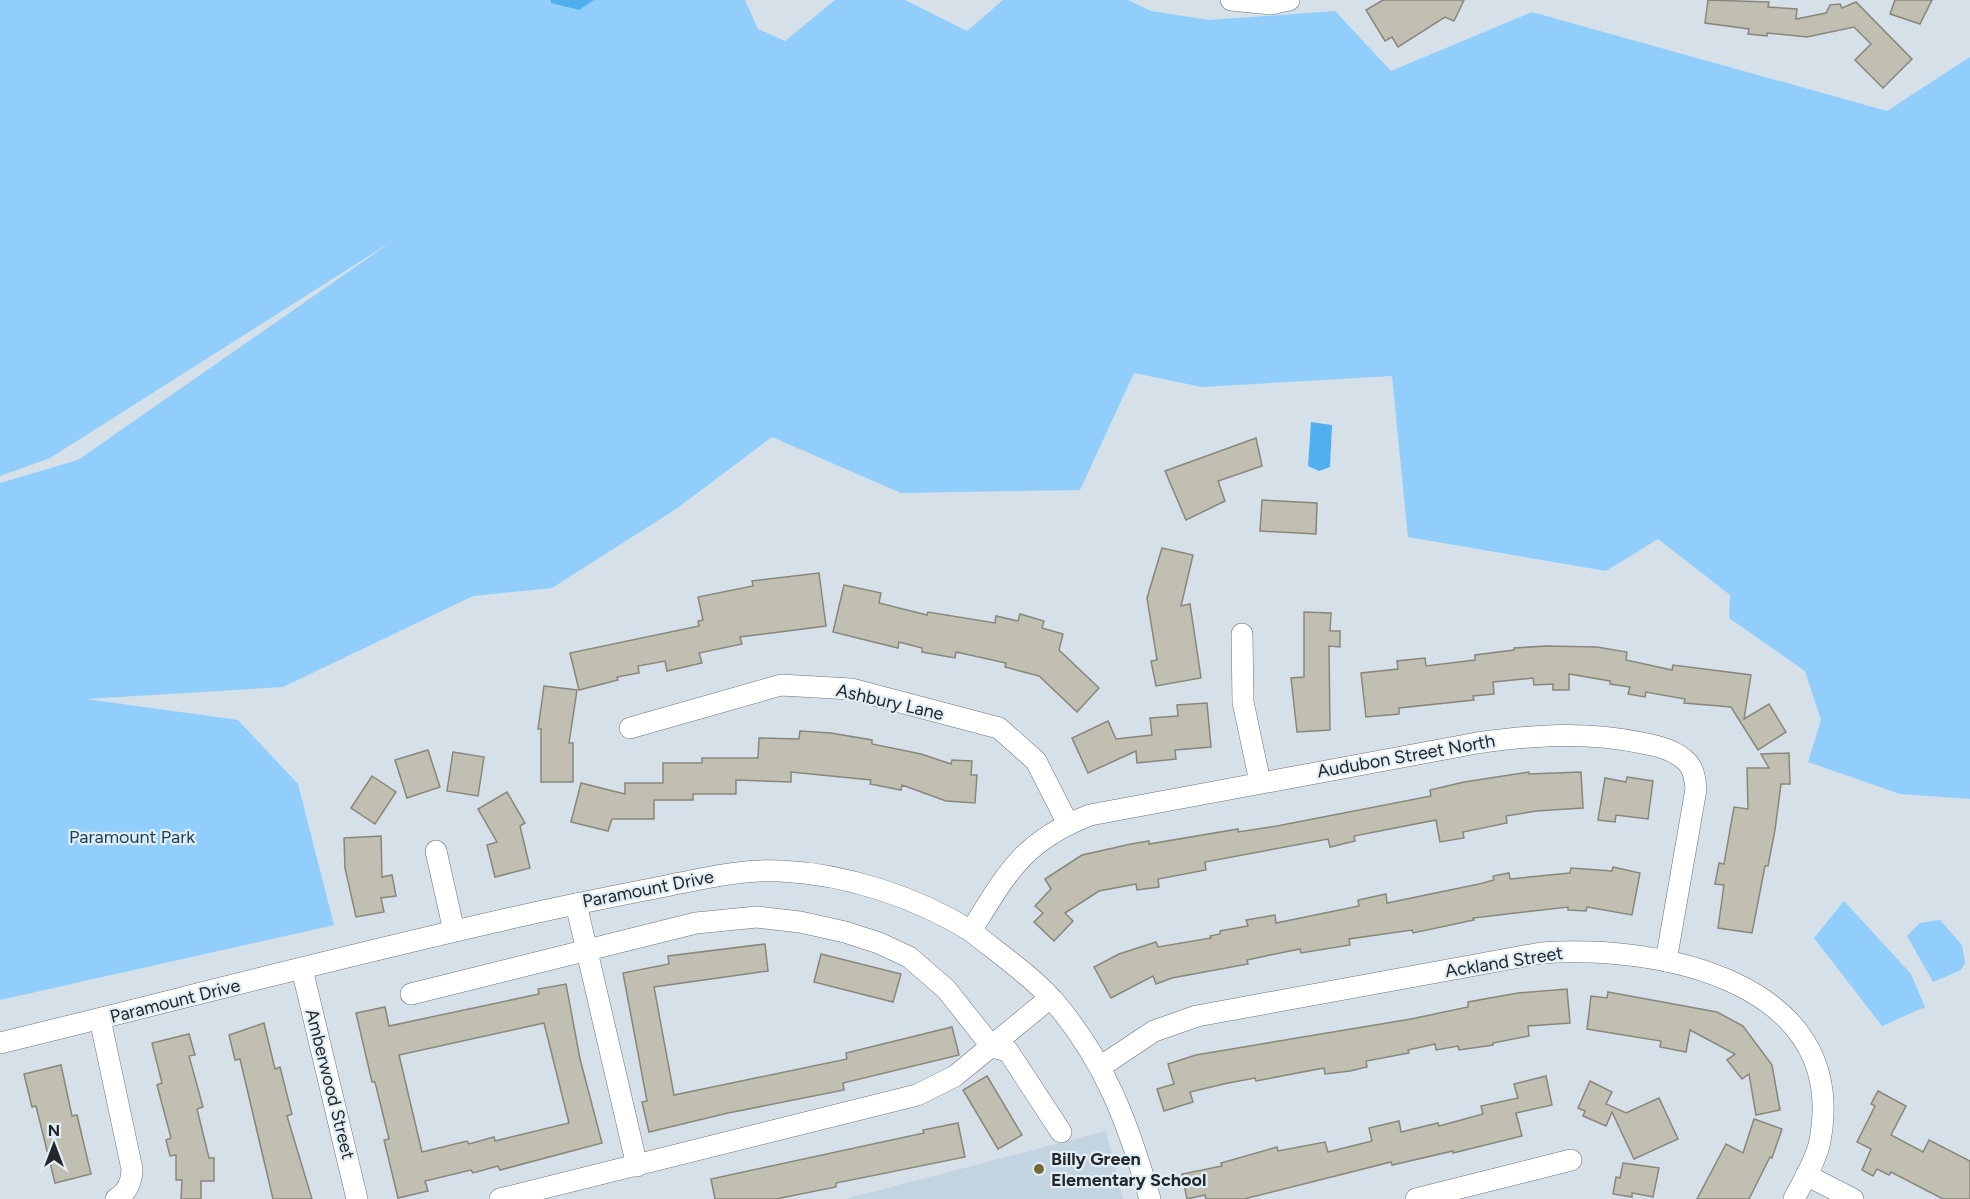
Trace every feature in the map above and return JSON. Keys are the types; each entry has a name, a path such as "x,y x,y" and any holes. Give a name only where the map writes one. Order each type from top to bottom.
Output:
{"street":[{"path":"1231,0 1265,3 1289,0"},
{"path":"1242,634 1244,702 1260,782"},
{"name":"Ashbury Lane","path":"630,728 781,685 851,689 999,728 1036,761 1068,824"},
{"name":"Audubon Street North","path":"971,931 1000,885 1024,854 1045,836 1090,815 1260,782 1528,735 1570,733 1616,737 1661,747 1689,763 1696,789 1666,962"},
{"path":"436,851 454,931"},
{"name":"Paramount Drive","path":"0,1043 454,931 576,904 735,872 780,871 821,875 907,898 971,931 1050,998 1100,1067 1120,1106 1150,1199"},
{"path":"576,904 637,1166"},
{"path":"411,993 696,923 728,918 758,917 800,922 879,943 909,957 946,989 992,1047 1008,1051 1061,1132"},
{"name":"Ackland Street","path":"1100,1067 1154,1031 1197,1016 1541,953 1597,952 1666,962 1712,972 1762,995 1796,1028 1815,1066 1821,1105 1820,1141 1794,1199"},
{"name":"Amberwood Street","path":"302,969 357,1199"},
{"path":"500,1199 917,1095 954,1076 1050,998"},
{"path":"100,1019 132,1169 132,1179 122,1196 116,1199"},
{"path":"1416,1199 1571,1160"},
{"path":"1806,1175 1853,1199"}],"shaded area":[{"path":"551,0 594,0 579,10 551,3"},
{"path":"1311,422 1332,425 1330,467 1319,471 1308,466"},
{"name":"Billy Green Elementary School","path":"1106,1131 1123,1199 845,1199"}],"green space":[{"name":"Paramount Park","path":"0,0 745,0 758,29 785,41 835,0 905,0 967,31 1003,0 1128,0 1151,11 1209,20 1335,11 1391,71 1532,12 1887,111 1970,57 1970,799 1900,794 1808,762 1821,720 1805,671 1729,618 1730,595 1658,539 1606,571 1408,537 1392,376 1202,387 1134,373 1080,490 901,493 772,437 676,509 552,588 473,596 283,687 86,699 238,720 298,784 334,925 0,1000 0,483 78,460 394,240 50,458 0,476"},
{"path":"1844,901 1911,974 1925,1007 1882,1026 1814,938"},
{"path":"1940,920 1962,945 1965,963 1961,970 1933,982 1907,936 1920,923"}],"building":[{"path":"1383,0 1464,0 1454,21 1445,17 1398,47 1392,37 1385,41 1366,10"},
{"path":"1708,0 1769,2 1768,7 1797,9 1796,19 1826,13 1830,5 1840,4 1842,8 1856,2 1912,59 1883,88 1855,60 1871,44 1854,27 1807,37 1767,33 1767,36 1748,34 1749,29 1705,23"},
{"path":"1895,0 1932,0 1920,24 1890,14"},
{"path":"1256,438 1262,466 1218,481 1225,501 1186,520 1165,471"},
{"path":"1262,500 1317,503 1316,534 1260,531"},
{"path":"1162,548 1193,555 1181,606 1190,604 1201,678 1156,686 1151,661 1157,660 1147,598"},
{"path":"819,573 826,626 740,637 742,644 699,653 702,663 667,671 665,661 638,666 639,673 617,677 618,680 579,690 570,653 699,626 698,621 703,620 698,597 753,586 752,581"},
{"path":"844,585 881,593 879,603 927,615 928,612 995,623 996,616 1018,621 1020,614 1044,621 1042,628 1063,634 1059,650 1099,688 1077,712 1039,676 1005,667 1006,663 956,652 955,658 922,652 922,648 899,642 898,648 833,632"},
{"path":"1304,612 1331,613 1330,631 1340,631 1340,647 1329,646 1330,730 1297,732 1291,678 1304,677"},
{"path":"1597,647 1627,652 1626,660 1672,670 1673,665 1751,675 1744,719 1769,704 1786,732 1758,750 1731,707 1684,703 1685,699 1646,692 1645,697 1628,694 1630,687 1569,674 1569,690 1553,690 1553,684 1534,685 1533,678 1493,682 1494,694 1473,696 1474,700 1399,708 1399,714 1366,717 1361,673 1398,669 1397,661 1425,658 1426,666 1475,660 1475,655 1514,650 1514,648"},
{"path":"544,686 577,690 569,743 573,743 573,782 541,782 541,729 538,729"},
{"path":"1207,703 1211,747 1175,750 1176,759 1137,763 1136,751 1088,773 1072,738 1108,721 1116,739 1152,735 1150,718 1178,716 1177,705"},
{"path":"800,731 831,733 872,740 872,744 921,754 951,764 952,760 972,761 971,775 977,775 975,803 946,801 902,785 901,790 870,784 871,780 791,772 791,782 736,780 736,794 693,794 693,800 654,800 654,819 612,819 608,831 571,822 581,783 625,794 625,783 663,783 663,763 702,763 702,758 758,758 759,738 799,739"},
{"path":"428,750 440,787 407,798 395,760"},
{"path":"453,752 484,757 478,796 447,791"},
{"path":"1789,753 1790,784 1781,784 1768,866 1765,866 1752,933 1718,928 1724,885 1715,884 1719,863 1724,864 1734,807 1748,809 1747,768 1769,768 1761,754"},
{"path":"1529,772 1529,774 1581,772 1583,808 1536,811 1506,816 1507,823 1463,832 1464,838 1440,842 1436,820 1354,836 1355,841 1330,847 1328,839 1205,862 1206,870 1158,879 1159,887 1137,890 1136,884 1099,891 1065,913 1073,921 1054,941 1034,922 1043,913 1035,906 1051,889 1045,879 1082,855 1149,841 1149,844 1238,829 1238,832 1277,826 1431,796 1430,790 1464,782"},
{"path":"372,776 396,792 375,824 351,808"},
{"path":"1627,777 1653,781 1648,819 1616,815 1615,822 1598,820 1605,778 1626,782"},
{"path":"507,792 525,823 520,826 530,868 495,877 487,845 497,842 478,809"},
{"path":"381,836 382,877 392,875 396,896 381,898 384,912 356,917 345,868 344,838"},
{"path":"1613,867 1640,873 1632,915 1587,907 1586,911 1568,910 1568,907 1473,918 1474,920 1413,933 1412,930 1349,939 1350,945 1301,953 1300,949 1270,955 1247,960 1248,964 1172,978 1156,984 1153,976 1111,998 1094,967 1119,954 1156,942 1158,947 1211,938 1210,936 1220,934 1220,931 1248,926 1246,920 1275,915 1276,923 1359,906 1358,900 1386,894 1387,903 1479,884 1494,880 1493,876 1509,873 1510,879 1570,873 1571,868 1612,871"},
{"path":"765,944 768,971 654,987 674,1095 847,1059 846,1053 952,1027 959,1055 843,1083 844,1090 728,1113 649,1132 642,1102 647,1101 623,973 669,964 668,956"},
{"path":"821,954 901,974 893,1002 814,982"},
{"path":"566,984 580,1059 602,1143 500,1170 498,1166 473,1173 471,1170 425,1181 428,1191 398,1198 384,1140 389,1139 375,1082 372,1082 356,1013 385,1007 389,1026 539,994 538,989","holes":["544,1023 569,1123 495,1141 494,1137 469,1144 467,1141 422,1152 399,1055"]},
{"path":"1567,989 1570,1023 1528,1026 1529,1036 1493,1043 1493,1045 1459,1050 1458,1046 1436,1050 1435,1044 1408,1050 1409,1053 1366,1061 1367,1067 1350,1071 1325,1074 1324,1068 1256,1081 1255,1078 1228,1083 1190,1092 1193,1102 1164,1111 1157,1089 1174,1084 1168,1064 1196,1055 1411,1019 1468,1007 1468,1002 1518,993"},
{"path":"1608,992 1717,1012 1743,1026 1772,1065 1780,1110 1756,1115 1749,1074 1742,1079 1727,1060 1735,1054 1690,1030 1686,1052 1660,1047 1661,1041 1587,1029 1591,996 1607,998"},
{"path":"264,1023 275,1069 280,1067 292,1114 287,1116 312,1199 273,1199 240,1059 235,1060 229,1035"},
{"path":"189,1034 195,1055 189,1056 203,1107 197,1109 209,1158 214,1158 214,1181 201,1181 201,1199 181,1199 182,1180 176,1180 176,1155 170,1156 166,1140 171,1138 157,1085 162,1083 152,1043"},
{"path":"61,1065 72,1116 77,1115 91,1174 55,1183 36,1106 32,1107 24,1074"},
{"path":"987,1076 1022,1135 998,1149 963,1090"},
{"path":"1546,1076 1552,1105 1516,1113 1522,1136 1453,1153 1453,1151 1392,1165 1391,1162 1244,1199 1206,1199 1205,1195 1187,1199 1182,1174 1222,1166 1221,1163 1277,1147 1278,1151 1325,1142 1328,1152 1372,1141 1369,1128 1399,1121 1401,1132 1438,1123 1439,1126 1483,1114 1481,1106 1518,1098 1514,1084"},
{"path":"1590,1081 1612,1092 1606,1104 1626,1113 1659,1098 1678,1139 1634,1159 1612,1112 1606,1126 1583,1116 1585,1111 1578,1108"},
{"path":"1878,1091 1906,1106 1891,1135 1923,1152 1929,1140 1970,1161 1970,1199 1943,1199 1891,1172 1889,1175 1877,1169 1873,1176 1862,1170 1871,1149 1857,1142 1875,1106 1871,1104"},
{"path":"1754,1119 1782,1129 1772,1158 1770,1157 1749,1199 1697,1199 1726,1144 1743,1153"},
{"path":"958,1123 965,1157 836,1183 836,1187 776,1199 715,1199 711,1179 924,1133 923,1130"},
{"path":"1623,1163 1659,1168 1653,1197 1632,1193 1632,1197 1613,1194 1616,1177 1620,1178"}],"place":[{"name":"Billy Green Elementary School","path":"1039,1169"}]}
